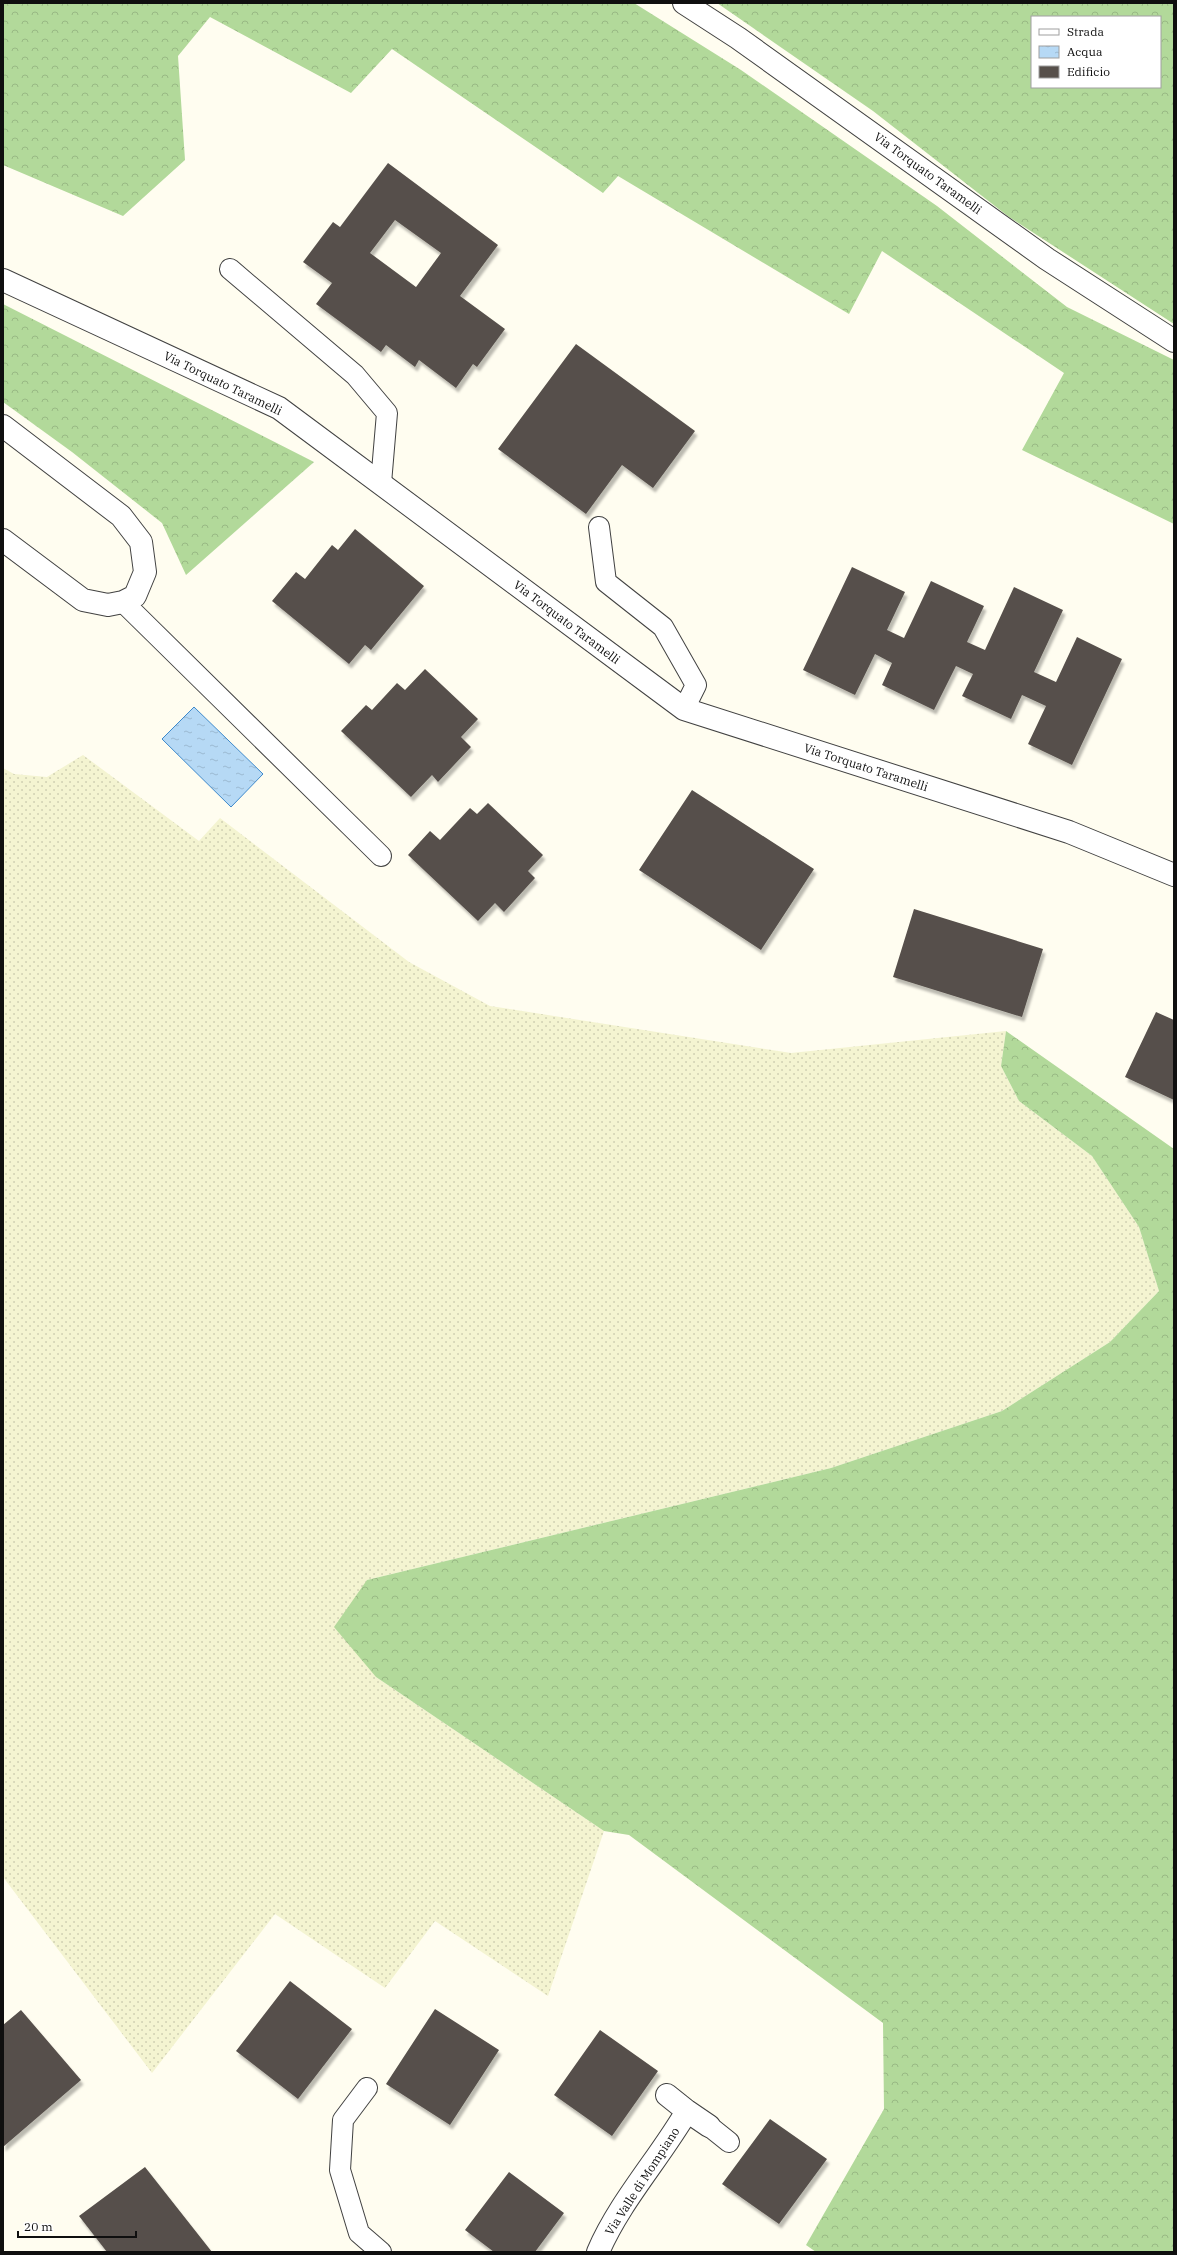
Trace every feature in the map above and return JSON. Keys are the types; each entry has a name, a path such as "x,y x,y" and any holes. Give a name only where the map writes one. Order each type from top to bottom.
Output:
{"street":[{"name":"Via Torquato Taramelli","path":"684,3 738,38 1048,259 1174,340"},
{"name":"Via Torquato Taramelli","path":"3,280 279,408 684,709 1069,832 1174,875"},
{"path":"3,426 121,516 141,542 145,572 135,596 123,602 108,605 83,600 3,540"},
{"path":"663,2093 709,2126"},
{"name":"Via Valle di Mompiano","path":"598,2252 608,2229 670,2140 687,2111"}],"lane":[{"path":"230,269 355,375 387,413 381,483"},
{"path":"599,527 606,582 663,627 696,685 684,709"},
{"path":"123,602 381,856"},
{"path":"367,2088 343,2120 340,2170 359,2233 381,2252"},
{"path":"709,2126 729,2142"}],"green space":[{"path":"3,3 634,3 741,70 937,206 1067,307 1174,360 1174,524 1022,450 1064,373 882,251 849,314 618,176 603,193 392,49 351,93 210,17 178,56 185,160 123,216 3,165"},
{"path":"717,3 1174,3 1174,324 1009,217 873,111"},
{"path":"3,304 314,462 186,575 162,523 72,452 3,402"},
{"path":"83,755 199,841 220,818 409,962 490,1006 791,1053 1006,1031 1001,1066 1019,1101 1092,1156 1139,1227 1159,1291 1110,1342 1002,1411 831,1468 367,1580 376,1677 604,1831 548,1996 435,1921 385,1988 275,1914 152,2073 3,1877 3,768 14,774 47,777"},
{"path":"1006,1031 1174,1149 1174,2252 816,2252 806,2245 884,2109 883,2023 629,1835 604,1831 376,1677 334,1627 367,1580 831,1468 1002,1411 1110,1342 1159,1291 1139,1227 1092,1156 1019,1101 1001,1066"}],"water":[{"path":"194,707 263,774 231,807 162,739"}],"building":[{"path":"388,163 498,245 460,296 505,329 477,367 473,364 456,388 419,360 415,367 386,345 381,352 316,304 332,283 303,262 333,222 340,227","holes":["395,220 441,253 416,287 370,253"]},
{"path":"576,344 695,431 653,488 622,465 586,514 498,449"},
{"path":"355,529 424,586 371,650 365,645 349,664 272,601 296,572 305,579 332,545 338,550"},
{"path":"852,567 905,592 887,630 904,638 931,581 984,606 967,642 985,650 1014,587 1063,610 1034,672 1056,682 1077,637 1122,659 1072,765 1028,744 1046,706 1022,695 1011,719 962,696 973,674 956,666 934,710 882,685 892,663 875,654 855,695 803,670"},
{"path":"425,669 478,719 461,737 471,747 438,782 432,775 411,797 341,731 366,705 372,710 397,683 405,690"},
{"path":"692,790 814,869 761,950 639,870"},
{"path":"488,803 543,855 528,871 535,878 504,912 495,903 478,921 408,855 430,831 440,840 470,808 477,814"},
{"path":"914,909 1043,949 1022,1017 893,977"},
{"path":"1156,1012 1174,1020 1174,1100 1125,1077"},
{"path":"290,1981 352,2029 298,2099 236,2051"},
{"path":"435,2009 499,2050 450,2125 386,2084"},
{"path":"21,2010 81,2080 3,2147 3,2025"},
{"path":"600,2030 658,2071 612,2136 554,2095"},
{"path":"770,2119 827,2159 779,2224 722,2184"},
{"path":"145,2167 212,2252 107,2252 79,2216"},
{"path":"509,2172 564,2213 535,2252 494,2252 465,2230"}]}
